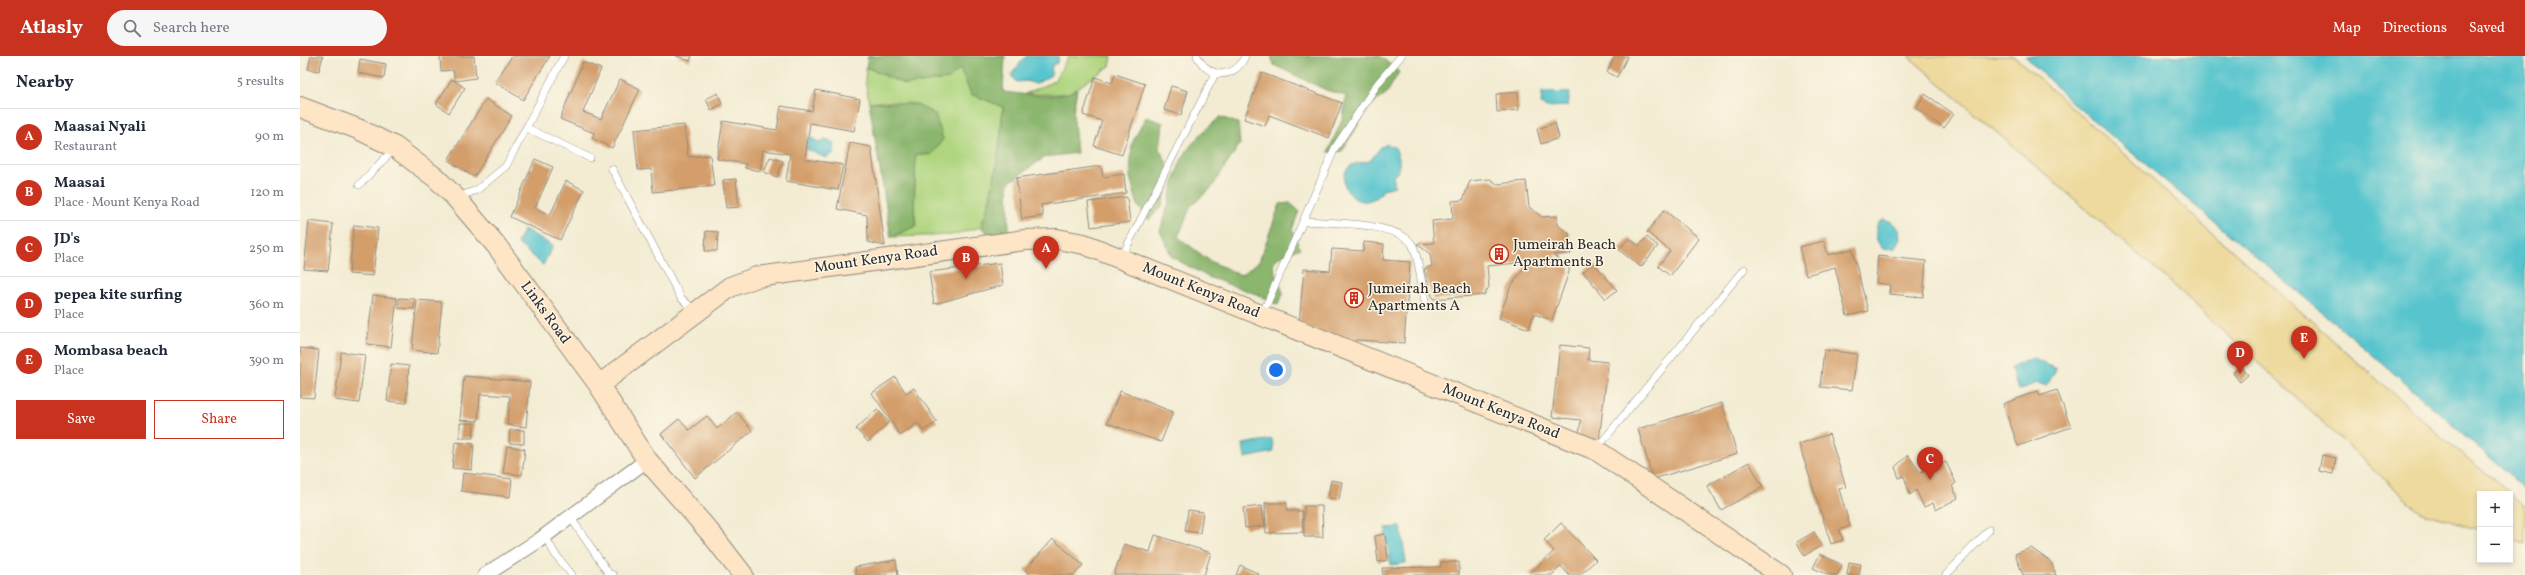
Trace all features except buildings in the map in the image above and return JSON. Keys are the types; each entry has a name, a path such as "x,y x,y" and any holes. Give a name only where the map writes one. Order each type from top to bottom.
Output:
{"main road":[{"name":"Links Road","path":"300,107 358,129 395,147 436,178 456,198 496,245 599,385 647,460 713,536 743,575"},
{"name":"Mount Kenya Road","path":"599,385 730,287 757,277 1025,240 1057,239 1084,244 1120,258 1596,450 1781,575"}],"street":[{"path":"485,575 545,536 647,460"}],"lane":[{"path":"456,198 477,190 506,166 564,56"},
{"path":"1197,56 1202,67 1215,74 1230,73 1241,65 1245,56"},
{"path":"1262,315 1335,148 1378,84 1401,56"},
{"path":"1120,258 1215,74"},
{"path":"526,128 590,158"},
{"path":"358,185 395,147"},
{"path":"612,169 681,298 697,312"},
{"path":"1303,221 1377,227 1404,236 1413,246 1425,300"},
{"path":"1596,450 1744,269"},
{"path":"570,518 610,575"},
{"path":"1946,575 1988,530"},
{"path":"545,536 555,554 572,575"}],"green space":[{"path":"868,56 1005,56 1003,92 1050,96 1069,93 1077,89 1073,112 1077,153 1045,157 1008,183 1009,234 988,234 981,227 990,198 996,168 1003,107 971,94 960,68 949,79 906,85 866,67"},
{"path":"1069,56 1112,56 1110,66 1068,94 1025,94 1054,81"},
{"path":"1271,56 1380,56 1399,72 1387,93 1371,105 1342,151 1328,152 1343,118 1346,96 1326,90 1274,65"},
{"path":"866,67 906,85 960,68 971,94 1003,107 996,168 990,198 981,227 952,235 891,237 916,226 914,209 916,153 899,102 869,102 865,80"},
{"path":"869,102 915,104 935,114 943,139 931,155 916,154 914,209 916,226 891,237"},
{"path":"1146,117 1163,123 1160,150 1172,174 1162,206 1149,220 1138,206 1130,177 1132,143"},
{"path":"1220,117 1238,123 1240,144 1212,187 1191,206 1178,237 1210,261 1241,275 1259,262 1280,204 1290,203 1299,211 1292,230 1300,248 1277,258 1273,265 1283,293 1278,305 1256,294 1208,277 1172,257 1160,231 1181,161 1195,140"}],"sand":[{"path":"1908,56 2014,56 2445,440 2508,491 2477,491 2477,529 2420,512 2166,278"},
{"path":"2513,495 2525,505 2525,544 2513,540"}],"water":[{"path":"1026,56 1059,56 1057,63 1052,65 1051,75 1036,84 1026,81 1017,82 1011,75"},
{"path":"2025,56 2525,56 2525,488 2367,350 2069,100"},
{"path":"1542,92 1570,93 1568,106 1547,107 1541,104"},
{"path":"810,137 820,143 824,140 833,142 835,152 826,158 806,149 806,140"},
{"path":"1387,144 1395,147 1399,158 1399,171 1393,176 1395,186 1384,189 1375,198 1366,201 1357,200 1350,195 1346,187 1344,179 1346,171 1352,165 1370,161 1380,148"},
{"path":"1883,220 1890,221 1899,229 1900,238 1895,248 1883,249 1878,243 1876,234 1877,227 1878,223"},
{"path":"524,229 553,246 543,265 517,243"},
{"path":"2032,358 2056,369 2047,386 2037,383 2018,390 2011,368"},
{"path":"1272,439 1274,452 1245,458 1243,444"},
{"path":"1401,527 1406,563 1391,565 1385,528"}],"place":[{"name":"Jumeirah Beach Apartments B","path":"1499,254"},
{"name":"Maasai Nyali","path":"1046,269"},
{"name":"Maasai","path":"966,279"},
{"name":"Jumeirah Beach Apartments A","path":"1354,298"},
{"name":"Mombasa beach","path":"2304,359"},
{"name":"pepea kite surfing","path":"2240,374"},
{"name":"JD's","path":"1930,480"}]}
